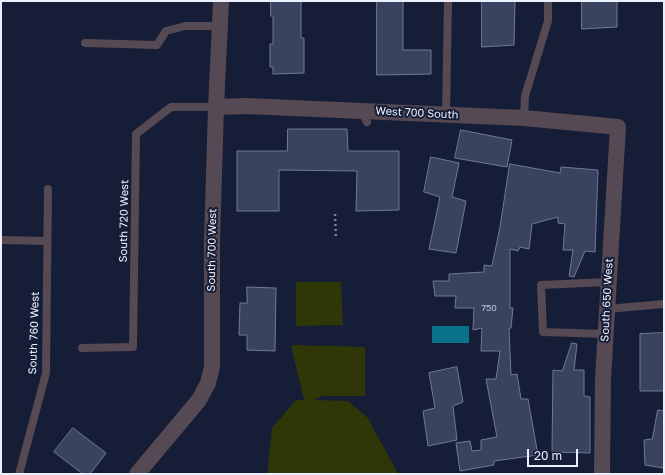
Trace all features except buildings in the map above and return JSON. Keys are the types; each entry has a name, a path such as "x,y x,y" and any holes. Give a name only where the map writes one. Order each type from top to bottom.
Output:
{"street":[{"name":"South 700 West","path":"137,474 200,400 208,383 212,367 212,242 221,1"},
{"name":"West 700 South","path":"216,107 246,106 364,116 446,114 524,118 618,127"},
{"name":"South 650 West","path":"602,474 603,379 618,127"}],"lane":[{"path":"446,114 448,1"},
{"path":"524,118 525,96 548,21 548,1"},
{"path":"85,43 157,45 166,31 185,26 219,26"},
{"name":"South 720 West","path":"82,348 133,346 136,134 171,108 216,107"},
{"name":"South 760 West","path":"19,474 46,373 48,189"},
{"path":"1,240 47,241"},
{"path":"606,334 543,332 542,285 608,282"},
{"path":"607,309 664,304"}],"path":[{"path":"335,214 336,239"}],"green space":[{"path":"296,282 341,282 343,325 296,326"},
{"path":"291,345 365,347 365,396 322,396 313,400 348,401 368,418 398,474 268,474 272,428 296,400 304,400"}],"water":[{"path":"432,326 469,326 469,343 432,343"}]}
